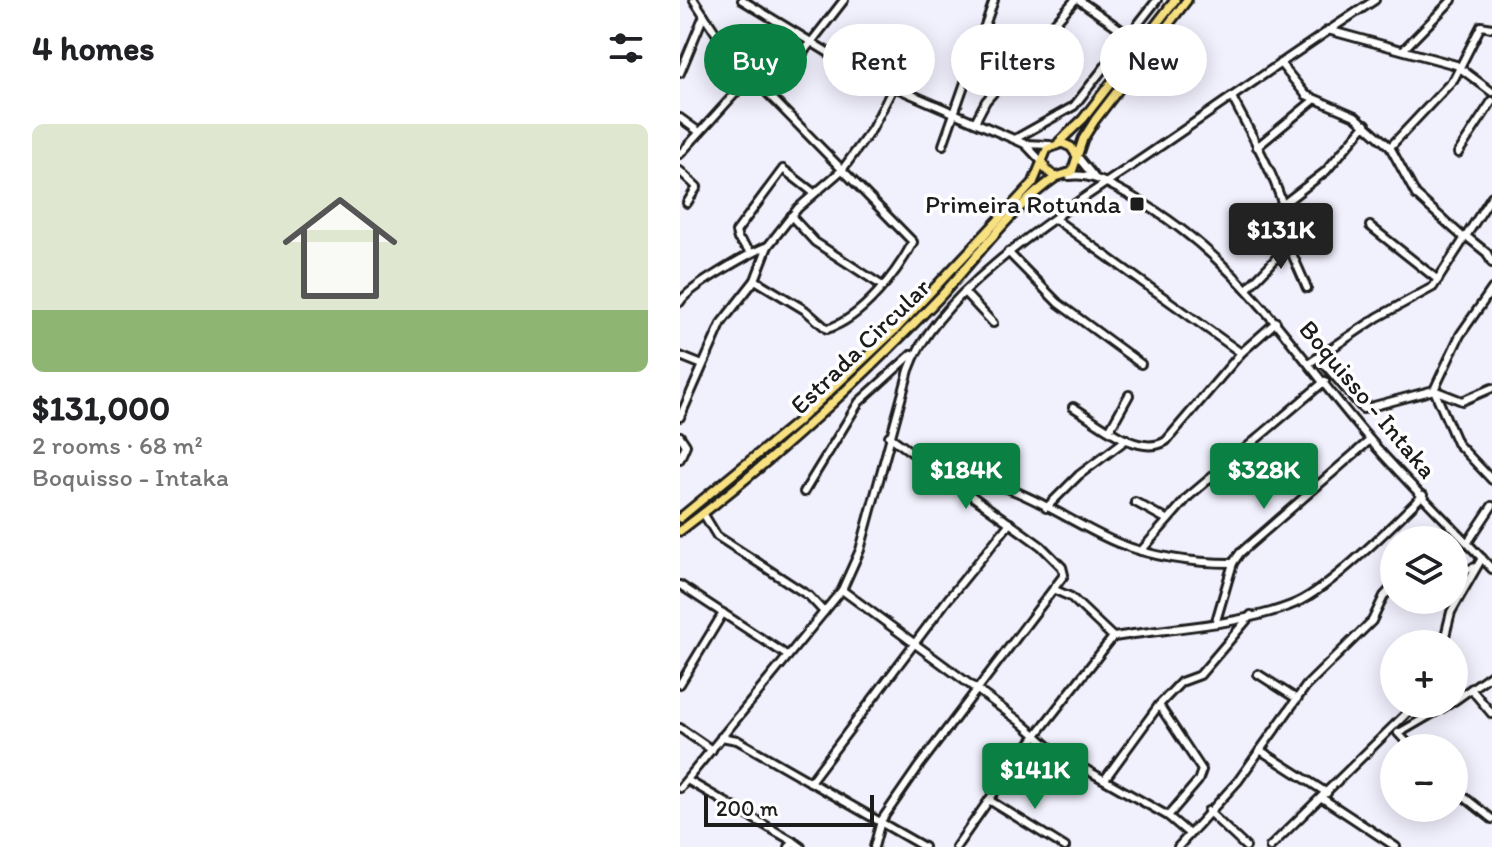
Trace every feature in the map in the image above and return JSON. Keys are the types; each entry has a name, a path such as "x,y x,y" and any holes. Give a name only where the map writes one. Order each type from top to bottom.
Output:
{"main road":[{"path":"1175,0 1083,119 1054,144 1043,163 1049,173 1059,177 1072,172 1095,120 1187,0"},
{"path":"1054,144 1067,144 1077,156"},
{"name":"Estrada Circular","path":"680,518 796,423 895,330 1033,183 1043,163"},
{"name":"Estrada Circular","path":"680,531 802,431 936,301 1037,192 1059,177"}],"street":[{"path":"694,0 710,24"},
{"path":"742,0 823,50"},
{"path":"807,46 844,0"},
{"path":"943,145 994,0"},
{"path":"1056,24 1077,0 1112,24"},
{"path":"1139,24 1157,0"},
{"path":"804,492 859,402 915,352 965,293 1008,252 1375,0"},
{"path":"1403,50 1452,0"},
{"path":"680,73 704,15"},
{"path":"1390,147 1462,68 1481,26 1492,28"},
{"path":"1328,30 1462,68 1492,92"},
{"path":"1280,63 1314,100 1366,124 1390,147 1416,195 1487,253 1492,263"},
{"path":"1015,139 1066,114 1100,73"},
{"path":"680,154 732,96"},
{"path":"755,280 769,292 791,300 827,329 854,314 881,285 913,242 771,96"},
{"path":"680,417 700,364 722,322 755,280 768,246 791,216 842,170 872,129 889,96"},
{"path":"913,96 1025,144 1043,163"},
{"path":"975,122 991,96"},
{"path":"1232,97 1282,205 1286,240 1307,288"},
{"path":"1257,147 1314,100"},
{"path":"1458,153 1492,101"},
{"path":"680,118 698,131"},
{"path":"1282,205 1326,171 1366,124"},
{"path":"1025,144 1054,144"},
{"path":"1077,156 1094,177"},
{"path":"751,252 738,239 737,227 783,169 814,193"},
{"path":"680,171 697,187 687,203"},
{"path":"1059,177 1094,177"},
{"name":"Boquisso - Intaka","path":"1094,177 1191,236 1248,288 1311,362 1370,440 1453,526"},
{"path":"1311,362 1378,317 1427,293 1492,196"},
{"path":"791,216 815,242 881,285"},
{"path":"1055,219 1241,353"},
{"path":"1370,226 1438,280"},
{"path":"1248,288 1286,240"},
{"path":"680,302 682,292 751,252 768,246"},
{"path":"1008,252 1058,303 1141,364"},
{"path":"1492,289 1460,335 1434,390 1457,443 1492,480"},
{"path":"965,293 993,323"},
{"path":"1073,407 1127,439 1151,448 1166,441 1241,353 1276,322"},
{"path":"680,788 842,590 860,550 889,436 915,352"},
{"path":"680,356 700,364"},
{"path":"1319,358 1363,409 1434,390 1462,401 1492,388"},
{"path":"1141,551 1166,519 1325,381"},
{"path":"1110,429 1129,395"},
{"path":"680,436 686,445 680,459"},
{"path":"874,847 881,821 976,689 1062,581 1062,567 1010,523 889,436"},
{"path":"1046,508 1079,475 1127,439"},
{"path":"1216,621 1233,563 1263,531 1370,440"},
{"path":"947,480 1000,487 1141,551 1191,561 1233,563"},
{"path":"956,847 1113,637 1251,615 1304,598 1385,532 1423,495"},
{"path":"1135,502 1166,519"},
{"path":"1468,542 1492,506"},
{"path":"703,513 717,536 809,596 824,612"},
{"path":"810,782 915,642 1010,523"},
{"name":"Boquisso - Intaka","path":"1468,542 1491,567"},
{"path":"1446,630 1451,612 1482,558"},
{"path":"1468,569 1476,567"},
{"path":"680,585 788,656"},
{"path":"842,590 915,642 1055,752 1168,816 1188,833"},
{"path":"1055,590 1071,597 1113,637"},
{"path":"1178,847 1238,781 1297,699 1372,621 1380,604"},
{"path":"680,684 723,613"},
{"path":"1105,779 1159,705 1181,682 1200,675 1251,615"},
{"path":"1258,674 1297,699"},
{"path":"1468,691 1492,674"},
{"path":"1471,689 1492,714"},
{"path":"1159,705 1202,770 1198,781 1168,816"},
{"path":"1397,731 1406,718"},
{"path":"1270,847 1397,731 1422,718"},
{"path":"733,722 737,740"},
{"path":"680,728 712,750"},
{"path":"1397,731 1400,734"},
{"path":"721,737 737,740 924,847"},
{"path":"1260,750 1396,847"},
{"path":"687,780 795,845"},
{"path":"989,800 1065,847"},
{"path":"1468,800 1492,819"},
{"path":"1208,811 1246,847"}],"place":[{"name":"Primeira Rotunda","path":"1137,204"}]}
